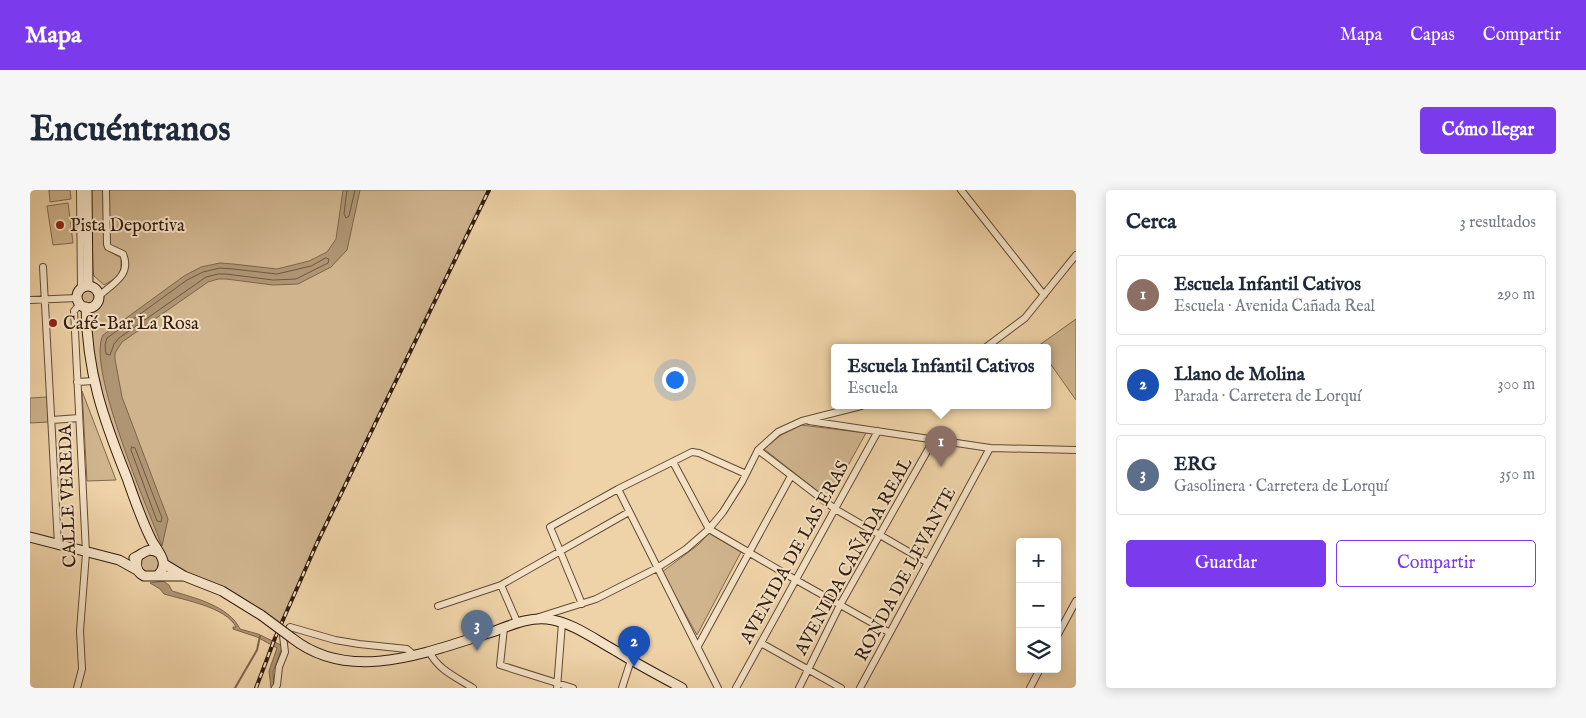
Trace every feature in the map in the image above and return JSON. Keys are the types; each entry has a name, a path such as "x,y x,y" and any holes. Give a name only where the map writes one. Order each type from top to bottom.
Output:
{"main road":[{"path":"87,190 82,297 94,381 105,421 146,528 163,558 163,568 158,575"},
{"path":"95,288 99,296 96,305 82,297 95,288"},
{"path":"138,570 136,565 146,544 146,528"},
{"path":"30,537 86,553 120,560 138,570 144,576 184,576"},
{"path":"120,560 150,550 159,553"},
{"path":"164,564 184,576 222,591 261,615 292,638 317,652 353,662 375,662 414,655 528,620 546,619 575,628 682,688"}],"street":[{"name":"CALLE VEREDA","path":"77,688 82,669 80,630 86,553 74,311 82,297 80,190"},
{"path":"99,296 121,279 124,274 125,258 123,254 108,247 107,244 106,190"},
{"path":"960,190 1044,294"},
{"path":"990,344 1025,318 1076,255"},
{"path":"43,267 58,545"},
{"path":"30,300 82,297"},
{"path":"77,382 94,381"},
{"path":"528,620 596,599 657,568 686,549 723,512 758,450 778,432 802,421 848,409"},
{"path":"52,420 79,418"},
{"path":"802,421 821,422 990,448 1076,450"},
{"name":"AVENIDA DE LAS ERAS","path":"736,688 878,431"},
{"name":"AVENIDA CAÑADA REAL","path":"799,688 840,605 934,439"},
{"name":"RONDA DE LEVANTE","path":"860,688 990,448"},
{"path":"758,450 835,509 928,563"},
{"path":"582,604 550,527 618,489 692,452 746,474"},
{"path":"673,462 709,528 750,554 890,633"},
{"path":"698,646 792,476"},
{"path":"618,489 718,688"},
{"path":"438,606 501,585 629,512"},
{"path":"501,585 518,624"},
{"path":"1061,629 1076,601"},
{"path":"557,685 562,623"},
{"path":"275,688 278,685 279,667 285,652 283,636 290,627 334,640 407,648 414,655"},
{"path":"504,628 500,665 557,685 573,688"},
{"path":"761,643 841,688"},
{"path":"429,651 434,662 441,668 473,688"},
{"path":"622,688 631,660"},
{"path":"1030,688 1038,673"}],"shaded area":[{"name":"Pista Deportiva","path":"49,190 70,190 71,199 50,202"},
{"path":"91,190 103,190 104,243 107,250 121,258 121,275 104,285 94,276 93,271"},
{"path":"106,190 489,190 349,476 279,628 260,614 164,564 153,543 92,370 90,308 96,305 99,296 121,279 125,258 108,247"},
{"name":"Pista Deportiva","path":"68,203 73,243 53,245 47,206"},
{"path":"84,288 92,288 97,293 95,304 84,306 79,301 79,293"},
{"path":"1076,319 1076,400 1051,365 1051,344 1041,344"},
{"path":"82,391 116,480 87,481"},
{"path":"47,397 48,422 30,423 30,398"},
{"path":"801,425 866,433 829,500 764,449 781,435"},
{"path":"709,533 741,552 697,635 662,572 698,545"},
{"path":"146,552 160,556 160,571 145,575 138,561"}],"water":[{"path":"343,190 360,190 347,250 331,267 298,284 273,285 226,279 208,282 122,342 115,353 122,397 168,519 162,546 121,439 111,406 103,376 100,352 103,335 184,276 201,267 220,263 277,269 309,261 327,252 336,239"},
{"path":"163,581 169,585 172,591 201,600 220,609 235,621 240,629 258,634 281,645 282,648 273,672 274,688 271,688 269,671 277,648 257,637 233,629 233,627 236,627 231,620 214,609 164,594 150,583"}],"waterway":[{"path":"235,688 257,650 260,636"}],"railway":[{"path":"256,688 275,638 317,543 489,190"}],"place":[{"name":"Pista Deportiva","path":"60,225"},
{"name":"Café-Bar La Rosa","path":"53,323"},
{"name":"Escuela Infantil Cativos","path":"941,467"},
{"name":"ERG","path":"477,651"},
{"name":"Llano de Molina","path":"634,667"}]}
